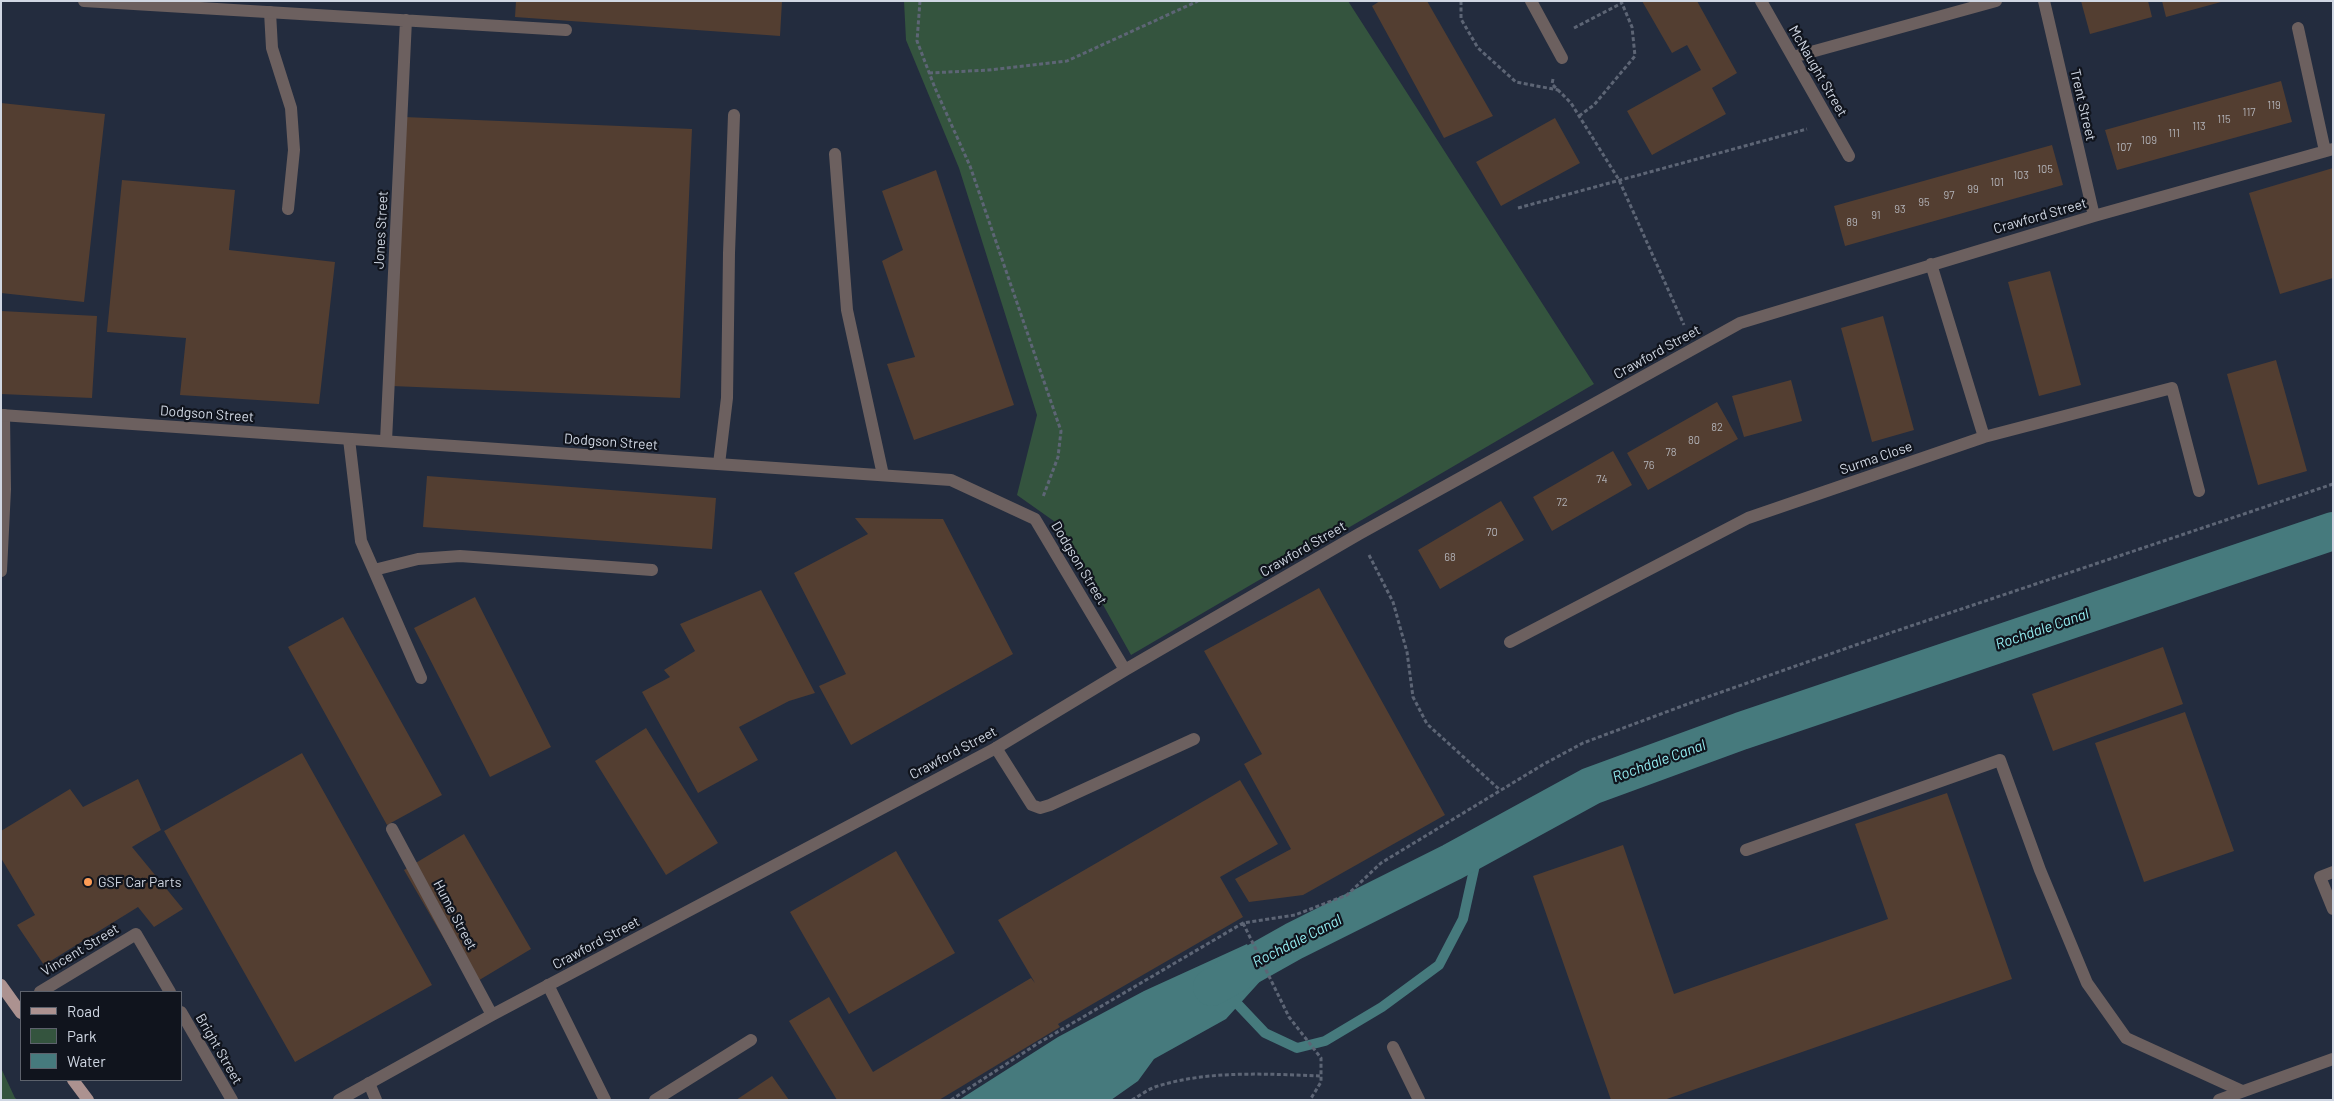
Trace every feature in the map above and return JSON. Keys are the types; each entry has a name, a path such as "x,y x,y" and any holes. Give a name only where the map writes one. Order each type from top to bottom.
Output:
{"main road":[{"path":"1,985 20,1008"},
{"path":"74,1081 88,1100"}],"street":[{"path":"84,1 566,30"},
{"path":"1531,1 1562,58"},
{"name":"McNaught Street","path":"1761,1 1850,156"},
{"path":"1793,57 1996,1"},
{"name":"Trent Street","path":"2044,1 2094,216"},
{"path":"270,12 272,48 291,108 294,150 288,209"},
{"name":"Jones Street","path":"386,441 406,20"},
{"path":"2298,28 2329,150"},
{"path":"719,464 727,398 729,253 734,115"},
{"name":"Crawford Street","path":"340,1100 492,1015 996,748 1359,534 1740,323 2094,216 2329,150"},
{"path":"835,154 847,310 884,475"},
{"path":"1931,264 1984,437"},
{"name":"Surma Close","path":"1510,642 1748,518 1984,437 2172,388 2199,491"},
{"path":"1,571 5,489 3,415"},
{"name":"Dodgson Street","path":"3,415 951,480 1035,519 1126,670"},
{"path":"349,439 361,541 421,678"},
{"path":"374,570 418,559 460,556 652,570"},
{"path":"996,748 1032,805 1040,808 1194,739"},
{"path":"1746,850 2000,760 2040,870 2088,983 2126,1038 2242,1091"},
{"name":"Hume Street","path":"392,829 492,1015"},
{"path":"2333,872 2320,876 2333,909"},
{"name":"Vincent Street","path":"42,991 136,934 169,991"},
{"path":"548,985 605,1100"},
{"name":"Bright Street","path":"182,1014 232,1100"},
{"path":"655,1100 750,1040"},
{"path":"1393,1047 1419,1100"},
{"path":"2219,1100 2333,1059"},
{"path":"369,1083 376,1100"}],"path":[{"path":"920,1 917,41 970,166 1061,431 1058,456 1035,519"},
{"path":"929,73 989,70 1067,61 1198,1"},
{"path":"1462,1 1461,19 1478,48 1484,54 1516,82 1559,90"},
{"path":"1552,40 1622,2 1632,27 1635,56 1594,105 1579,116"},
{"path":"1562,58 1552,84 1571,103 1619,180 1695,348"},
{"path":"1518,208 1830,123"},
{"path":"951,1100 1037,1044 1243,923 1295,915 1347,895 1381,863 1544,764 1583,743 1692,702 2333,484"},
{"path":"1359,534 1393,602 1407,652 1413,697 1427,724 1500,791"},
{"path":"1243,923 1289,1017 1321,1058 1320,1082 1310,1100"},
{"path":"1132,1100 1154,1087 1192,1079 1260,1074 1321,1076"}],"green space":[{"path":"904,1 1348,1 1594,384 1131,655 1058,524 1017,495 1037,415 959,168 906,40"},
{"path":"1,1068 15,1098 18,1100 1,1100"}],"water":[{"path":"1247,944 1264,977 1226,1019 1154,1059 1138,1081 1111,1100 959,1100 1058,1037 1144,991"}],"building":[{"path":"516,1 782,1 780,36 515,17"},
{"path":"1380,1 1427,1 1493,116 1444,138 1372,6"},
{"path":"1642,1 1697,1 1737,73 1712,88 1726,114 1652,155 1627,111 1701,70 1687,45 1672,53"},
{"path":"2081,1 2148,1 2152,17 2090,34"},
{"path":"2162,1 2221,1 2221,2 2166,17"},
{"path":"2281,81 2292,122 2117,170 2105,130"},
{"path":"1,103 105,114 84,302 1,293"},
{"path":"404,117 692,129 680,398 392,386"},
{"path":"1555,118 1580,163 1501,206 1476,162"},
{"path":"2052,145 2063,185 1845,246 1834,206"},
{"path":"2333,168 2333,278 2280,294 2249,193"},
{"path":"936,170 1014,405 914,440 887,364 915,357 882,261 903,250 882,191"},
{"path":"122,180 235,190 229,250 335,262 319,404 180,395 186,338 107,332"},
{"path":"2050,271 2081,385 2039,396 2008,282"},
{"path":"1,311 97,316 92,398 1,394"},
{"path":"1883,316 1914,430 1872,442 1841,328"},
{"path":"2276,360 2307,471 2258,485 2227,374"},
{"path":"1791,380 1802,421 1744,437 1732,396"},
{"path":"1717,402 1738,439 1648,490 1627,453"},
{"path":"1613,451 1632,485 1552,531 1533,497"},
{"path":"427,476 716,498 712,549 423,527"},
{"path":"1501,501 1524,540 1440,589 1418,550"},
{"path":"855,518 943,519 1013,654 851,745 819,686 846,674 794,573 868,534"},
{"path":"1319,588 1445,815 1303,895 1249,902 1235,879 1291,849 1244,764 1262,754 1204,651"},
{"path":"761,590 815,693 789,701 739,727 758,760 698,793 642,692 670,677 664,670 695,651 680,624"},
{"path":"475,597 551,747 490,777 414,628"},
{"path":"343,617 442,795 387,825 288,647"},
{"path":"2163,647 2183,704 2053,751 2032,694"},
{"path":"2185,712 2234,851 2144,882 2095,743"},
{"path":"646,728 718,843 666,875 595,761"},
{"path":"302,753 432,985 295,1062 164,831"},
{"name":"GSF Car Parts","path":"138,779 161,830 132,847 183,909 154,927 138,907 44,965 17,925 35,915 1,858 1,831 70,789 83,807"},
{"path":"1240,780 1278,844 1220,877 1243,917 1058,1024 1060,1027 939,1100 837,1100 789,1021 829,997 873,1072 1031,978 1035,983 998,920"},
{"path":"1947,793 2012,979 1664,1100 1611,1100 1533,876 1623,845 1674,994 1888,919 1855,824"},
{"path":"464,834 531,949 471,985 404,870"},
{"path":"896,851 955,953 849,1014 790,912"},
{"path":"772,1076 789,1100 736,1100"}],"waterway":[{"name":"Rochdale Canal","path":"1212,987 1294,941 1452,862 1591,786 1741,731 2333,531"},
{"path":"1229,995 1265,1033 1297,1048 1325,1041 1382,1007 1439,965 1463,919 1479,847"}],"place":[{"name":"GSF Car Parts","path":"88,882"}]}
